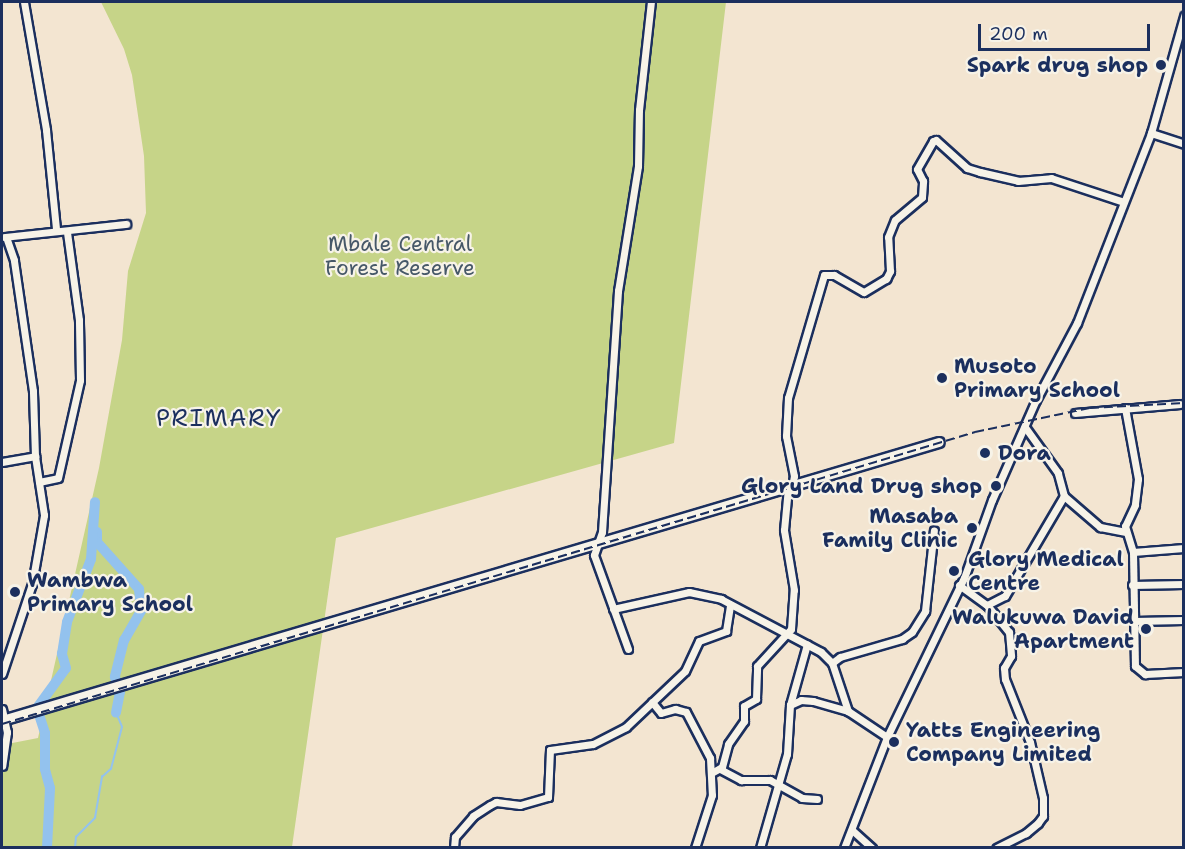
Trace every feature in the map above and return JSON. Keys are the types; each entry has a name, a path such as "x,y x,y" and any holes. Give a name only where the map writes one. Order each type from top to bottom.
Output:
{"main road":[{"path":"3,716 42,710 112,690 939,442"}],"street":[{"path":"24,2 46,130 56,230"},
{"path":"628,649 594,555 599,545 618,291 638,166 639,110 651,2"},
{"path":"844,848 887,737 959,585 1025,427 1077,323 1121,201 1151,133 1184,16"},
{"path":"1151,133 1184,144"},
{"path":"695,848 717,771 733,734 744,721 744,706 756,699 757,666 789,634 794,601 784,530 794,476 786,436 788,398 824,275 834,275 864,292 886,279 890,271 888,237 895,220 922,197 923,181 917,169 933,141 936,140 967,168 1018,181 1051,178 1121,201"},
{"path":"2,674 26,605 41,541 44,515 35,456 33,391 14,260 4,237 126,224"},
{"path":"39,483 55,480 62,468 80,380 81,344 67,232"},
{"path":"1075,413 1180,404"},
{"path":"1125,408 1138,479 1125,532 1133,552 1132,585 1138,670 1145,674 1184,672"},
{"path":"1025,427 1058,473 1064,496 1100,527 1125,532"},
{"path":"2,462 35,456"},
{"path":"987,605 1005,596 1064,496"},
{"path":"832,663 840,657 902,639 912,632 925,611 934,530"},
{"path":"1133,552 1184,548"},
{"path":"1132,585 1184,584"},
{"path":"959,585 987,605 1009,632 1011,656 1004,668 1005,679 1030,742 1044,808 1032,828 997,848"},
{"path":"613,609 689,592 710,595 807,644 832,663 848,711"},
{"path":"454,848 456,837 473,816 490,805 496,802 520,805 548,797 551,794 550,750 605,740 626,727 684,671 699,641 726,631 730,605"},
{"path":"1134,621 1184,620"},
{"path":"760,848 788,754 790,705 807,644"},
{"path":"790,705 801,700 813,701 848,711 887,737"},
{"path":"652,702 661,713 675,709 691,717 717,771 741,780 778,784 802,798 817,799"},
{"path":"2,766 3,716"},
{"path":"852,830 872,848"}],"green space":[{"name":"Mbale Central Forest Reserve","path":"101,2 726,2 674,443 336,538 292,847 2,848 2,745 38,738 99,468 122,340 128,271 146,213 144,156 132,75 124,49"}],"waterway":[{"path":"47,848 50,788 45,769 45,733 37,708 66,668 62,654 67,622 91,559 95,502"},
{"path":"97,532 97,542 139,589 141,611 124,640 115,677 120,692 116,713"},
{"path":"75,848 76,837 95,818 102,777 111,769 122,727 116,713"}],"railway":[{"path":"2,724 975,432 1090,408 1184,403"}],"place":[{"name":"Spark drug shop","path":"1161,65"},
{"name":"Musoto Primary School","path":"942,378"},
{"name":"Dora","path":"985,453"},
{"name":"Glory Land Drug shop","path":"996,486"},
{"name":"Masaba Family Clinic","path":"972,528"},
{"name":"Glory Medical Centre","path":"954,571"},
{"name":"Wambwa Primary School","path":"15,592"},
{"name":"Walukuwa David Apartment","path":"1146,629"},
{"name":"Yatts Engineering Company Limited","path":"894,742"}],"district":[{"name":"PRIMARY","path":"219,419"}]}
